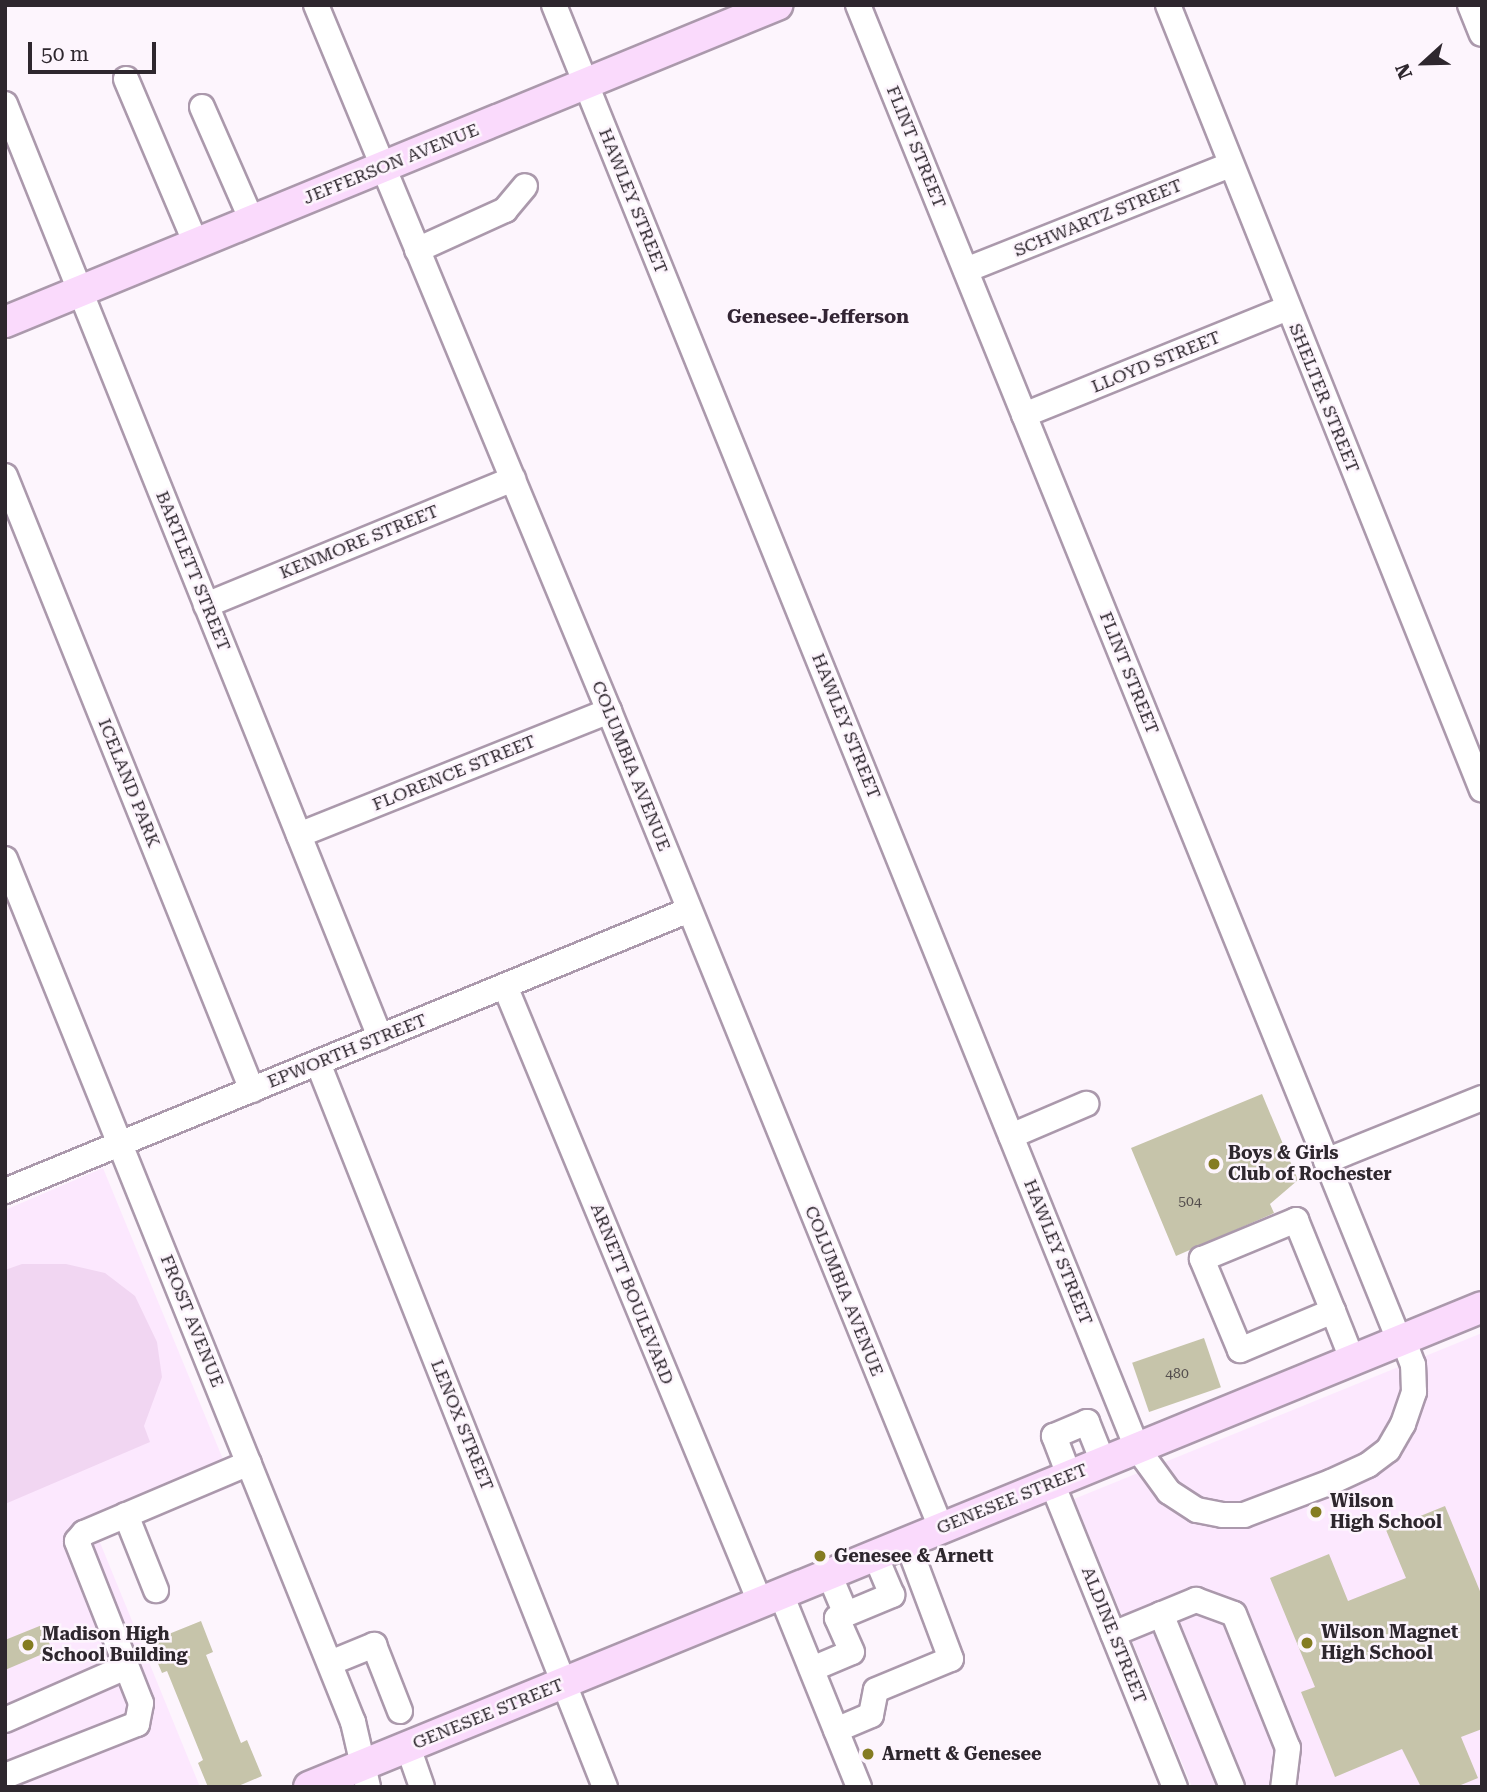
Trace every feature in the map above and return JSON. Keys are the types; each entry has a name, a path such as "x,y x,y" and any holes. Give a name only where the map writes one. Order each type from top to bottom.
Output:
{"main road":[{"name":"JEFFERSON AVENUE","path":"5,322 777,5"},
{"name":"GENESEE STREET","path":"309,1787 366,1775 408,1747 1482,1307"}],"street":[{"name":"COLUMBIA AVENUE","path":"316,5 609,711 941,1528"},
{"name":"HAWLEY STREET","path":"554,5 1137,1448 1169,1492 1197,1510 1223,1515 1244,1515 1331,1482 1368,1465 1388,1450 1404,1424 1414,1392 1413,1365 1401,1340"},
{"name":"FLINT STREET","path":"858,5 1401,1340"},
{"name":"SHELTER STREET","path":"1168,5 1482,790"},
{"path":"1470,5 1482,34"},
{"path":"126,79 195,244"},
{"name":"BARTLETT STREET","path":"5,104 380,1037"},
{"path":"202,107 252,221"},
{"name":"SCHWARTZ STREET","path":"966,270 1230,165"},
{"path":"417,250 505,210 525,186"},
{"name":"LLOYD STREET","path":"1024,415 1288,308"},
{"name":"ICELAND PARK","path":"5,476 252,1090"},
{"name":"KENMORE STREET","path":"206,605 513,479"},
{"name":"FLORENCE STREET","path":"299,835 609,711"},
{"name":"FROST AVENUE","path":"5,859 330,1663 357,1732 366,1775"},
{"name":"EPWORTH STREET","path":"5,1191 689,910"},
{"name":"ARNETT BOULEVARD","path":"505,986 771,1598 812,1669 859,1787"},
{"name":"LENOX STREET","path":"318,1063 605,1787"},
{"path":"1326,1161 1482,1098"},
{"path":"1011,1136 1086,1104"},
{"path":"1334,1311 1240,1350 1202,1259 1296,1220 1334,1311 1352,1359"},
{"name":"ALDINE STREET","path":"1103,1462 1087,1422 1054,1436 1061,1479 1113,1634 1175,1787"},
{"path":"5,1776 137,1724 141,1703 77,1541 84,1533 249,1463"},
{"path":"125,1515 156,1590"},
{"path":"836,1730 871,1715 876,1690 951,1659 907,1542"},
{"path":"812,1669 852,1652 838,1618 892,1595 875,1555"},
{"path":"829,1574 846,1614"},
{"path":"1113,1634 1196,1600 1234,1614 1288,1748 1283,1787"},
{"path":"1161,1614 1232,1787"},
{"path":"330,1663 374,1645 400,1711"},
{"path":"5,1720 126,1667"},
{"path":"408,1747 422,1787"}],"shaded area":[{"path":"103,1168 234,1486 99,1540 200,1787 5,1787 5,1210"},
{"path":"22,1264 66,1264 105,1273 135,1296 157,1342 162,1377 144,1426 150,1442 5,1504 5,1270"},
{"name":"Wilson Magnet High School","path":"1482,1333 1482,1787 1192,1787 1074,1499"}],"building":[{"name":"Boys & Girls Club of Rochester","path":"1262,1094 1298,1180 1270,1204 1274,1213 1176,1256 1131,1148"},
{"path":"1204,1338 1221,1387 1149,1412 1132,1363"},
{"path":"1445,1506 1482,1596 1482,1729 1461,1737 1478,1778 1456,1787 1421,1787 1402,1749 1335,1777 1301,1692 1315,1687 1270,1578 1329,1554 1348,1601 1406,1578 1386,1530"},
{"path":"201,1621 213,1652 206,1655 241,1743 247,1740 262,1776 236,1787 208,1787 198,1763 203,1760 167,1671 162,1673 149,1642"},
{"name":"Madison High School Building","path":"42,1625 52,1650 5,1670 5,1640"}],"place":[{"name":"Boys & Girls Club of Rochester","path":"1214,1164"},
{"name":"Wilson High School","path":"1316,1512"},
{"name":"Genesee & Arnett","path":"820,1556"},
{"name":"Wilson Magnet High School","path":"1307,1643"},
{"name":"Madison High School Building","path":"28,1645"},
{"name":"Arnett & Genesee","path":"868,1754"}],"district":[{"name":"Genesee-Jefferson","path":"818,317"}]}
